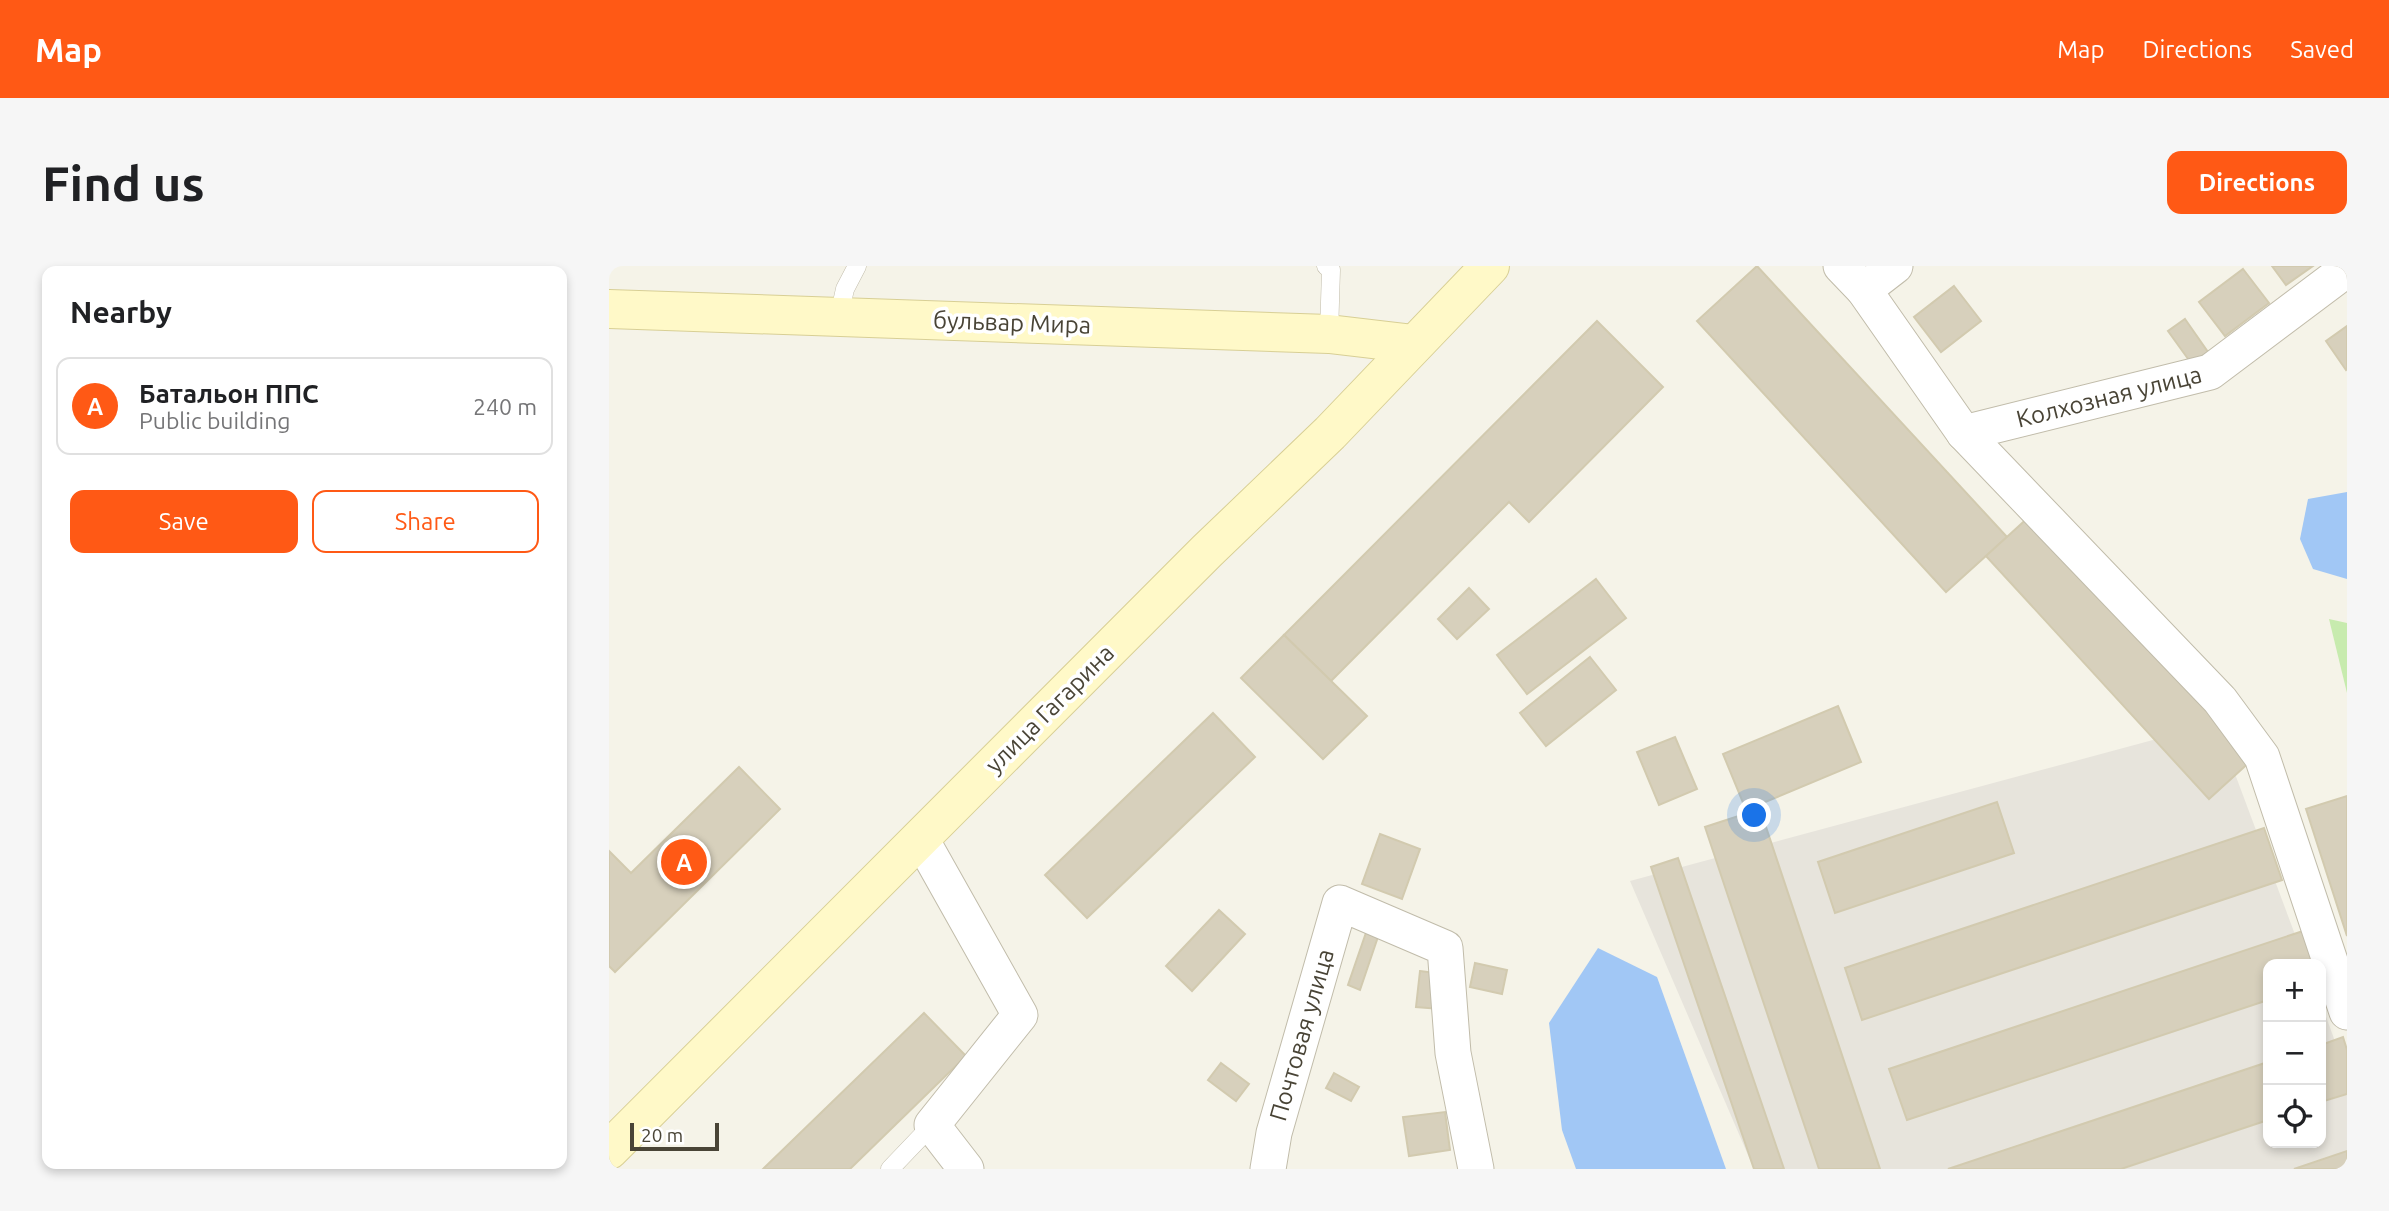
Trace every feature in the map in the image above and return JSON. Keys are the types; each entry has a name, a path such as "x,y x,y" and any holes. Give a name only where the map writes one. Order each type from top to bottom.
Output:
{"main road":[{"name":"улица Гагарина","path":"609,1150 1207,551 1330,433 1490,266"},
{"name":"бульвар Мира","path":"609,309 1329,334 1414,344"}],"street":[{"path":"1895,266 1852,278 1964,433 2220,700 2262,757 2347,1012"},
{"name":"Колхозная улица","path":"1964,433 2210,372 2347,268"},
{"path":"921,839 1020,1015 932,1125 966,1169"},
{"name":"Почтовая улица","path":"1268,1169 1274,1133 1340,902 1445,948 1453,1053 1476,1169"}],"lane":[{"path":"839,316 845,289 856,266"},
{"path":"1326,266 1331,271 1329,334"},
{"path":"890,1169 932,1125"}],"shaded area":[{"path":"2216,723 2304,959 2263,959 2263,1148 2326,1148 2326,1017 2347,1074 2347,1169 1754,1169 1630,881"}],"green space":[{"path":"2329,619 2347,623 2347,693"}],"water":[{"path":"2347,492 2347,579 2313,569 2300,539 2308,499"},
{"path":"1598,948 1657,977 1726,1169 1576,1169 1562,1130 1549,1023"}],"building":[{"path":"1757,266 2007,537 1946,592 1697,321"},
{"path":"2272,266 2313,266 2286,285"},
{"path":"2243,269 2269,303 2225,336 2199,302"},
{"path":"1954,286 1981,321 1941,352 1914,317"},
{"path":"2185,319 2208,352 2191,363 2168,331"},
{"path":"1597,321 1663,387 1529,522 1509,502 1331,681 1284,635"},
{"path":"2347,326 2347,369 2346,370 2326,341"},
{"path":"2031,515 2254,758 2209,799 1986,556"},
{"path":"1596,579 1626,618 1527,694 1497,655"},
{"path":"1469,588 1489,609 1457,639 1438,619"},
{"path":"1284,635 1367,716 1323,759 1241,678"},
{"path":"1590,657 1616,690 1546,746 1520,713"},
{"path":"1838,706 1861,762 1746,810 1723,754"},
{"path":"1213,713 1255,757 1087,918 1045,875"},
{"path":"1675,737 1697,789 1659,805 1637,752"},
{"path":"739,767 780,809 615,972 609,966 609,851 631,873"},
{"path":"2347,796 2347,936 2306,809"},
{"path":"1997,802 2014,853 1835,913 1818,862"},
{"path":"1760,809 1880,1169 1819,1169 1705,827"},
{"path":"2264,828 2282,880 1862,1020 1845,968"},
{"path":"1380,834 1420,849 1402,899 1362,884"},
{"path":"1678,858 1784,1169 1754,1169 1651,867"},
{"path":"1219,910 1245,934 1192,991 1166,966"},
{"path":"1369,924 1381,928 1360,990 1348,985"},
{"path":"2309,929 2319,959 2263,959 2263,1002 1907,1120 1889,1069"},
{"path":"1475,963 1507,970 1502,994 1470,987"},
{"path":"1420,971 1444,974 1440,1009 1416,1007"},
{"path":"924,1013 966,1056 850,1169 763,1169"},
{"path":"2343,1037 2347,1050 2347,1094 2326,1100 2326,1085 2326,1043"},
{"path":"1221,1063 1249,1084 1236,1101 1208,1080"},
{"path":"2263,1064 2263,1122 2121,1169 1948,1169"},
{"path":"1334,1073 1359,1087 1351,1101 1326,1088"},
{"path":"1445,1112 1450,1150 1409,1156 1403,1117"},
{"path":"2347,1151 2347,1169 2294,1169"}],"place":[{"name":"Батальон ППС","path":"684,862"}]}
